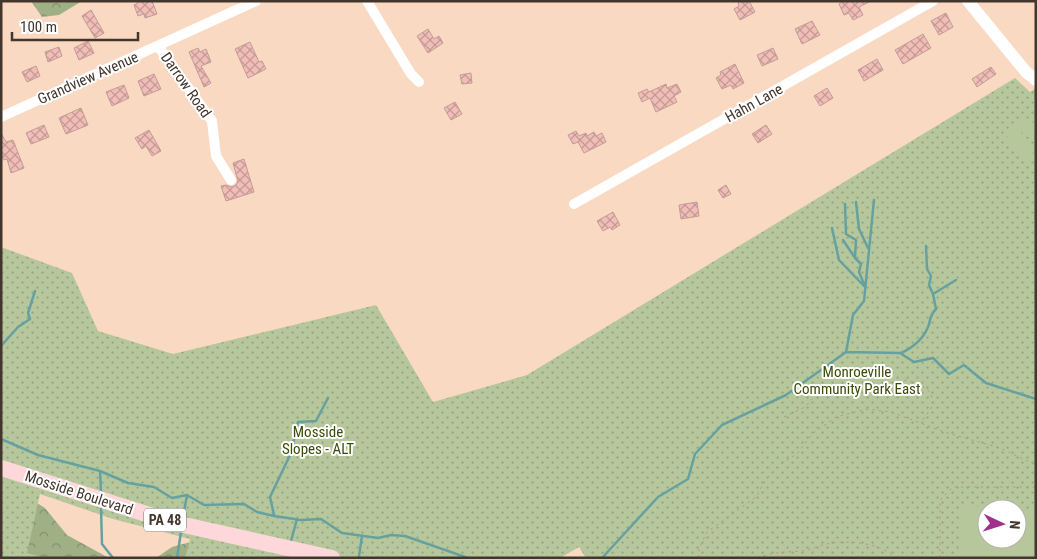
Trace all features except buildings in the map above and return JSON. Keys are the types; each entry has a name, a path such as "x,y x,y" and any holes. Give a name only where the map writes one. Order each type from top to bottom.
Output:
{"main road":[{"name":"Mosside Boulevard","path":"1,468 175,523 332,558"}],"street":[{"name":"Grandview Avenue","path":"1,117 256,1"},
{"path":"366,1 411,74 419,82"},
{"name":"Hahn Lane","path":"574,204 933,1"},
{"path":"968,1 1026,72 1036,80"},
{"name":"Darrow Road","path":"158,46 212,121 216,156 230,180"}],"path":[{"path":"784,417 806,407 816,395 825,392 841,393 907,380 920,384 930,392 934,404 922,422"},
{"path":"699,558 699,548 707,532 756,497 765,481 779,465 797,454 812,434 836,417 867,409 891,412 922,422 944,432 1000,448 1036,465"},
{"path":"940,558 940,500 953,487 1036,487"},
{"path":"757,558 767,554 815,549 832,543 869,546 890,552 895,558"}],"green space":[{"path":"31,1 82,1 59,15 42,17"},
{"path":"1015,78 1030,92 1036,88 1036,558 586,558 579,547 560,558 185,558 190,539 113,519 40,494 27,553 45,558 1,558 1,247 72,273 98,331 173,354 376,305 433,402 527,375"},
{"path":"1024,116 1036,125 1036,143 1015,127"},
{"path":"1013,130 1036,149 1027,160 1004,141"},
{"path":"1,485 16,490 45,508 67,535 109,558 1,558"},
{"path":"961,506 977,507 977,549 1027,549 1027,510 1036,510 1036,558 958,558"},
{"path":"198,540 273,558 156,558 172,547"}],"waterway":[{"path":"846,352 853,315 864,301 874,200"},
{"path":"856,202 859,229 868,248"},
{"path":"845,204 846,234 856,240 855,258 861,264 859,272 864,284"},
{"path":"832,228 839,260 864,286"},
{"path":"843,240 855,258"},
{"path":"926,246 927,269 931,276 929,285 933,294"},
{"path":"901,353 917,343 926,331 931,316 936,309 933,294 956,280"},
{"path":"1,346 18,327 30,319 28,313 35,291"},
{"path":"602,558 658,497 688,479 695,454 722,425 786,395 846,352 900,353 914,362 933,358 949,374 964,365 986,383 1036,399"},
{"path":"274,515 270,497 291,453 298,422 316,421 328,398"},
{"path":"1,439 38,455 100,471 128,483 154,487 172,498 187,495 204,505 244,504 257,512 274,516 301,520 321,519 342,533 378,538 391,535 405,536 468,558"},
{"path":"100,471 101,492"},
{"path":"183,517 187,495"},
{"path":"101,508 102,544 113,558"},
{"path":"291,541 297,519"},
{"path":"177,558 181,532"},
{"path":"359,556 362,536"}],"park label":[{"name":"Monroeville Community Park East","path":"857,380"},
{"name":"Mosside Slopes - ALT","path":"318,440"}]}
